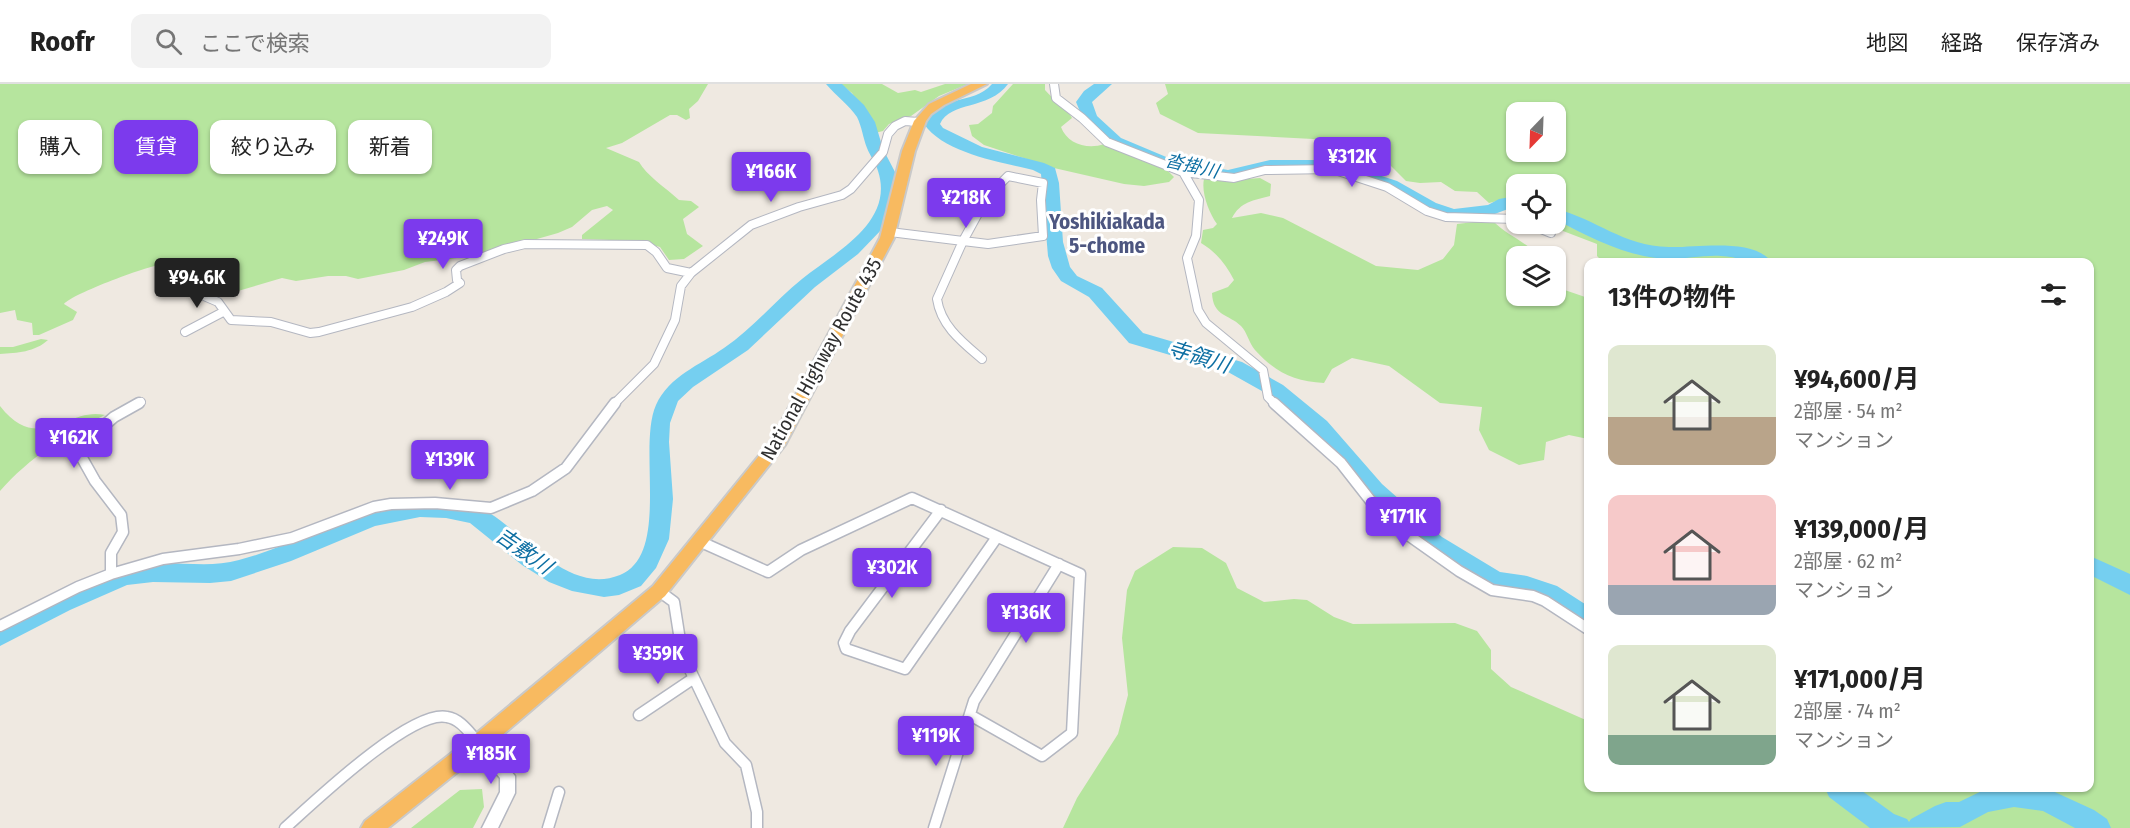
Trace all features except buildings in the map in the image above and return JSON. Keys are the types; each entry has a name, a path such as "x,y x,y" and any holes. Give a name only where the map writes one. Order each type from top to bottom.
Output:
{"highway":[{"path":"918,122 927,111 936,105 981,84"},
{"name":"National Highway Route 435","path":"372,828 479,743 659,591 777,446 890,232 911,139 918,122"}],"street":[{"path":"1054,84 1056,98 1082,118 1107,142 1183,172 1234,178 1265,170 1332,169 1387,187 1426,211 1446,216 1506,219"},
{"path":"0,626 78,587 111,574 163,559 239,549 292,538 383,506 435,502 492,508 532,491 566,468 607,411 654,364 675,320 681,286 691,273 751,225 799,207 842,195 851,189 883,152 888,134 895,126 905,121 918,122"},
{"path":"1183,172 1199,200 1196,236 1187,258 1189,278 1198,310 1206,323 1263,370 1268,397 1341,463 1370,500 1401,530 1459,571 1492,590 1533,596 1545,601 1584,626"},
{"path":"890,232 963,242 988,244 1043,236 1041,200 1043,183 1008,176 988,194 963,242 938,299 938,307 953,335 982,359"},
{"path":"190,290 213,299 231,320 271,322 310,333 369,319 444,294 460,283 457,280 456,270 460,266 525,244 647,245 656,250 664,265 671,270 691,273"},
{"path":"184,332 223,312"},
{"path":"111,574 111,553 123,532 121,515 95,481 76,449 114,417 141,402"},
{"path":"701,542 768,572 801,550 912,498 1080,574 1072,733 1042,756 970,715"},
{"path":"941,510 850,631 844,644 846,649 905,669 997,537"},
{"path":"934,828 974,701 1059,564"},
{"path":"659,591 674,602 682,653 725,743 746,765 757,812 757,828"},
{"path":"639,716 694,678"},
{"path":"285,828 357,766 419,722 432,717 452,718 479,743 508,776 507,793 490,828"},
{"path":"548,828 559,792"}],"green space":[{"path":"0,84 708,84 698,101 689,109 690,118 686,120 677,115 670,115 622,143 606,148 639,162 651,177 679,200 691,201 699,207 683,219 687,234 703,246 684,259 669,260 660,247 638,241 582,239 582,235 613,210 607,206 592,210 572,227 558,233 481,255 425,262 404,270 358,279 346,276 296,281 282,278 221,296 184,271 166,264 129,274 70,299 64,304 77,312 73,320 39,335 33,335 32,323 17,320 15,310 0,313"},
{"path":"840,84 882,84 898,93 915,90 921,92 945,84 968,84 939,96 911,116 889,124 883,131 875,133 852,93"},
{"path":"1013,84 1045,84 1045,90 1067,110 1072,118 1061,127 1068,138 1073,141 1085,146 1104,144 1168,171 1174,177 1169,182 1144,186 1124,184 1054,168 984,145 972,136 969,125 978,124 992,113 993,106"},
{"path":"1165,84 2130,84 2130,828 1063,828 1077,798 1118,734 1128,695 1122,638 1127,590 1135,571 1173,547 1202,548 1226,563 1237,588 1264,602 1307,600 1334,617 1353,624 1455,623 1477,631 1491,650 1491,669 1511,687 1584,719 1584,792 2094,792 2094,258 1599,258 1597,244 1566,232 1566,174 1506,174 1506,199 1489,203 1477,192 1455,191 1441,182 1406,181 1384,159 1349,147 1313,139 1198,133 1160,114 1156,103 1168,94"},
{"path":"1260,178 1271,184 1270,196 1243,205 1232,218 1261,213 1283,218 1376,266 1418,270 1443,259 1454,245 1457,224 1492,220 1506,234 1528,246 1506,246 1506,306 1566,306 1566,290 1584,297 1584,438 1569,435 1546,442 1544,460 1519,465 1489,450 1479,430 1482,407 1440,403 1389,366 1352,358 1332,369 1324,383 1295,378 1270,365 1255,350 1241,326 1215,307 1212,293 1228,287 1234,280 1220,259 1201,243 1203,230 1213,228 1217,224 1206,202 1204,179 1222,181"},
{"path":"41,339 48,340 32,349 0,354 0,347 13,347"},
{"path":"0,406 14,420 28,427 53,426 91,414 105,415 76,430 49,448 23,468 0,491"},
{"path":"482,789 484,807 473,828 411,828 460,790"}],"waterway":[{"name":"吉敷川","path":"0,636 62,603 126,576 153,572 210,574 231,572 255,565 373,518 420,509 450,509 478,517 530,559 572,582 604,587 619,585 633,579 646,564 657,539 662,499 658,442 660,423 671,396 695,375 742,345 809,283 852,250 878,223 886,207 890,191 887,172 875,149 867,122 834,84"},
{"name":"寺領川","path":"1000,84 984,97 943,110 936,115 932,124 937,131 976,150 1038,166 1049,172 1054,242 1061,268 1067,277 1096,293 1136,338 1235,367 1276,390 1320,426 1374,490 1434,543 1495,581 1527,586 1549,593 1584,615"},
{"name":"沓掛川","path":"1104,84 1089,94 1084,102 1090,118 1115,141 1165,162 1228,175 1270,165 1332,165 1391,185 1430,207 1453,214 1492,210 1506,203"},
{"name":"沓掛川","path":"1566,219 1604,237 1641,250 1669,253 1721,250 1754,258"},
{"name":"沓掛川","path":"2094,567 2130,585"},
{"name":"寺領川","path":"1843,792 1885,823 1898,828"},
{"name":"寺領川","path":"1920,828 1944,815 1962,814 1982,802 2014,795 2029,796 2057,804 2098,828"}],"district":[{"name":"Yoshikiakada 5-chome","path":"1107,234"}]}
